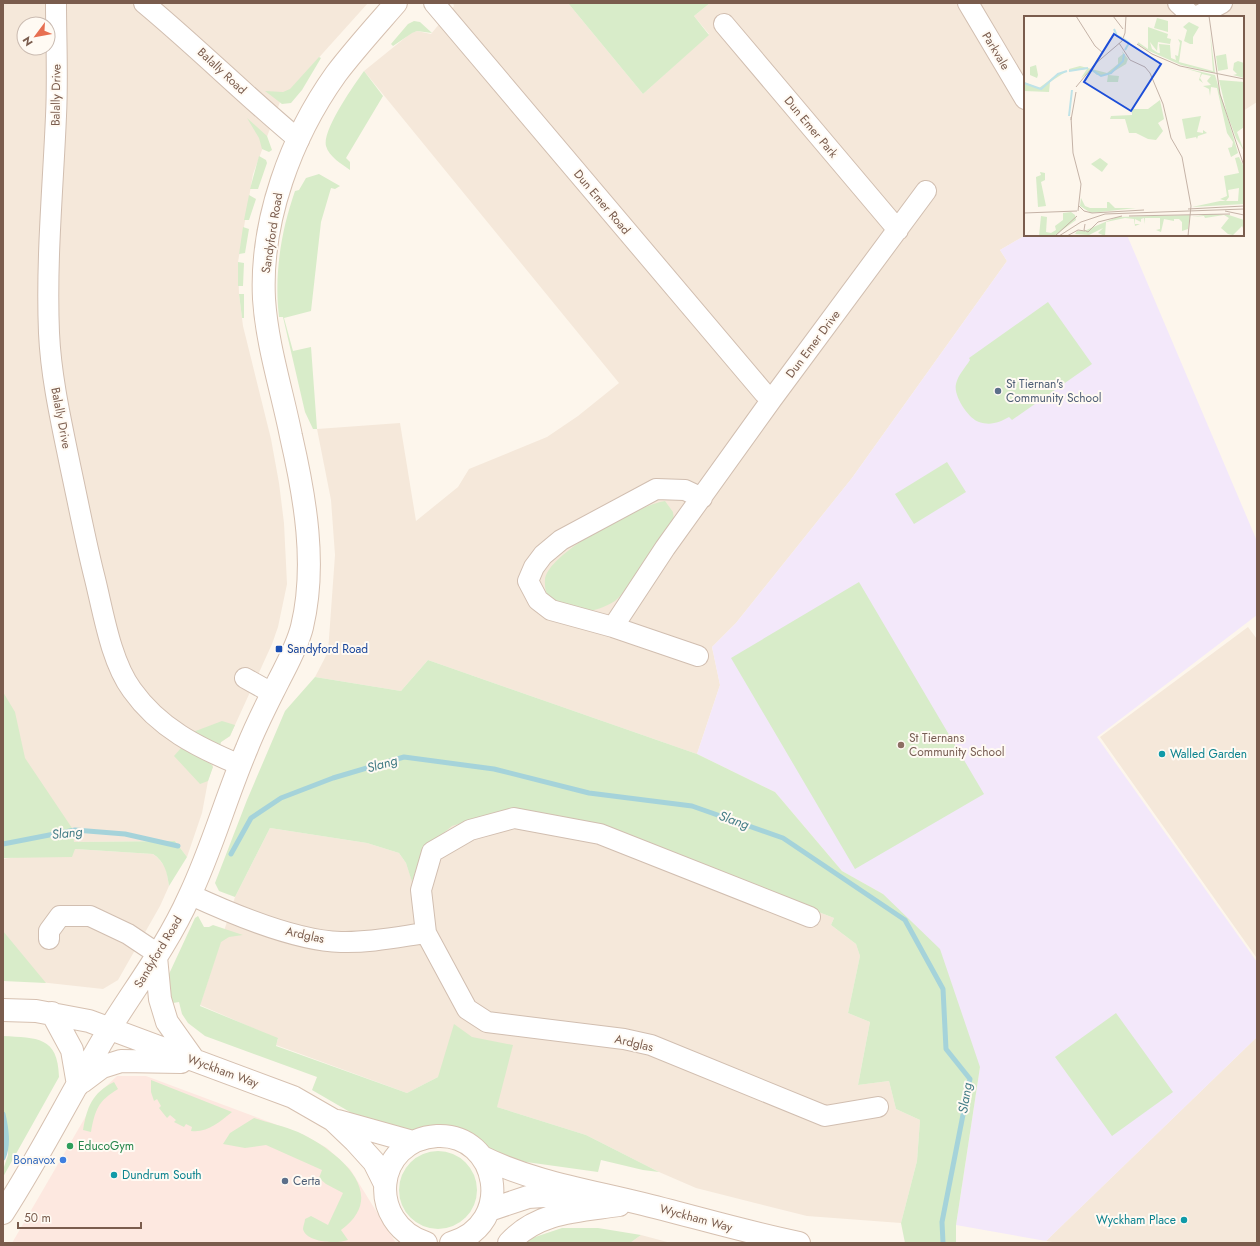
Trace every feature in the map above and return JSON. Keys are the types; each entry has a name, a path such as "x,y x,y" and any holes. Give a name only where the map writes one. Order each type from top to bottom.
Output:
{"main road":[{"name":"Sandyford Road","path":"3,1213 30,1170 110,1028 157,956 191,895 240,765 272,693 294,652 300,634 308,591 308,550 299,470 267,329 264,298 265,265 279,188 299,140 316,105 336,74 396,3"},
{"path":"52,1013 72,1050 78,1086 102,1068 121,1061 178,1062 194,1060 167,1022 160,999 157,956"},
{"name":"Wyckham Way","path":"3,1010 52,1013 82,1019 110,1028 294,1097 333,1120 355,1141 374,1162 385,1184"},
{"name":"Wyckham Way","path":"333,1120 413,1142"},
{"path":"426,1243 413,1238 394,1222 387,1206 385,1184 393,1161 402,1150 413,1142 422,1139 438,1136 455,1138 470,1146 482,1157 490,1172 493,1189 480,1227"},
{"name":"Wyckham Way","path":"482,1157 502,1167 593,1194 638,1203 799,1243"},
{"name":"Wyckham Way","path":"451,1243 468,1236 528,1197 593,1194"},
{"path":"509,1243 519,1232 533,1223 550,1216 638,1203"}],"street":[{"name":"Balally Drive","path":"56,3 57,114 48,246 49,335 57,401 90,558 111,643 130,688 149,711 180,736 198,747 240,765"},
{"name":"Balally Road","path":"144,3 185,36 268,115 299,140"},
{"name":"Dun Emer Road","path":"434,3 764,393 772,400"},
{"name":"Parkvale","path":"968,3 1024,97"},
{"path":"1178,3 1194,16"},
{"path":"1197,16 1222,3"},
{"name":"Dun Emer Park","path":"724,24 898,230"},
{"name":"Dun Emer Drive","path":"612,627 665,548 926,191"},
{"path":"698,656 612,627 551,610 538,600 528,581 534,567 543,555 561,540 656,489 685,490 702,498"},
{"path":"245,678 272,693"},
{"name":"Ardglas","path":"810,917 600,834 514,818 470,830 432,852 421,890 426,933 467,1009 486,1022 624,1039 651,1046 825,1116 878,1107"},
{"name":"Ardglas","path":"191,895 216,906 292,934 341,942 392,938 426,933"},
{"path":"49,939 48,931 60,916 90,916 128,934 157,956"}],"shaded area":[{"path":"3,3 368,3 280,102 253,174 238,262 239,294 243,326 271,439 284,523 287,584 278,627 272,644 230,736 221,742 208,781 202,813 187,857 175,841 74,842 3,725"},
{"path":"453,3 568,3 643,94 709,34 694,16 710,3 1257,3 1257,102 1244,110 1244,16 1024,16 1024,236 1000,250 1007,261 852,478 736,623 712,647 720,685 697,754 428,660 401,691 315,677 328,652 335,555 331,500 317,429 400,423 416,521 458,487 469,469 547,437 578,416 619,383 364,71 411,33 417,31 431,34 454,6"},
{"name":"St Tiernans Community School","path":"1024,236 1127,236 1257,541 1257,615 1097,737 1257,962 1257,1037 1046,1241 956,1225 980,1067 883,894 842,871 775,792 697,754 720,685 712,647 736,623 852,478 1007,261 1000,250"},
{"name":"Walled Garden","path":"1248,627 1257,639 1256,957 1100,737"},
{"path":"511,808 550,815 606,829 834,918 831,925 856,944 860,956 848,1013 870,1022 858,1085 889,1081 896,1109 920,1120 917,1161 901,1223 807,1216 696,1188 659,1172 586,1135 497,1107 438,1077 407,1093 276,1045 278,1039 200,1005 235,897 270,828 367,843 399,853 406,863 412,881 422,851 452,825"},
{"path":"75,849 153,854 166,868 169,886 160,906 118,980 103,989 3,978 3,859"},
{"path":"1257,1037 1257,1243 1059,1243 1046,1241"},
{"path":"117,1076 146,1076 304,1135 327,1148 350,1169 396,1243 12,1243 100,1092"},
{"path":"641,1235 671,1243 630,1243"}],"green space":[{"path":"568,3 710,3 694,16 709,35 643,94"},
{"path":"414,21 420,22 432,33 417,31 393,46 391,44 408,24"},
{"path":"319,57 321,58 302,90 291,103 282,104 265,91 283,92 290,89"},
{"path":"364,71 383,96 346,158 350,162 350,170 330,154 326,146 326,139 340,108"},
{"path":"247,118 267,136 272,150 269,152 262,149 259,138"},
{"path":"259,156 266,160 267,163 258,189 250,189"},
{"path":"319,174 340,186 335,189 331,188 321,222 311,311 284,318 293,351 311,347 317,429 313,429 305,412 283,317 279,317 277,285 282,237 295,191 299,190 306,178"},
{"path":"249,195 256,199 249,220 244,220"},
{"path":"243,227 249,229 245,253 239,254"},
{"path":"238,262 244,263 243,286 238,286"},
{"path":"239,294 244,294 244,318 242,318"},
{"path":"1048,302 1092,364 1012,420 1009,417 999,422 987,424 975,420 959,401 956,389 957,381 970,360 969,358"},
{"path":"947,462 966,492 914,524 895,494"},
{"path":"665,501 673,512 674,520 635,577 615,601 587,612 578,612 571,611 550,599 546,593 545,580 550,569 561,557 577,544 616,521 652,504"},
{"path":"859,582 984,794 855,869 731,658"},
{"path":"428,660 697,754 775,792 842,871 883,894 940,949 980,1067 956,1225 956,1243 905,1243 901,1223 917,1161 920,1120 896,1109 889,1081 858,1085 870,1022 848,1013 860,956 856,944 831,925 834,918 606,829 550,815 511,808 452,826 422,851 412,882 406,863 399,853 367,843 270,828 235,897 219,891 215,883 247,800 285,711 315,677 401,691"},
{"path":"3,692 15,712 25,758 72,828 74,842 175,841 187,857 169,886 163,864 153,854 75,849 72,857 3,858"},
{"path":"222,721 235,725 230,736 221,742 219,748 193,732"},
{"path":"181,748 211,764 213,767 208,781 200,784 174,756"},
{"path":"198,916 204,927 213,925 243,935 229,937 221,942 200,1006 278,1038 276,1046 407,1093 438,1077 454,1024 472,1037 513,1045 497,1107 586,1135 659,1172 643,1170 601,1160 598,1172 519,1161 413,1131 362,1119 312,1090 317,1077 205,1036 188,1023 182,1014 179,1002 167,1004 166,984 169,974 195,918"},
{"path":"3,931 46,983 3,981"},
{"path":"1116,1013 1173,1092 1112,1136 1055,1057"},
{"path":"3,1036 35,1039 50,1047 55,1054 58,1064 59,1077 3,1177 3,1170 8,1155 8,1139 3,1136"},
{"path":"151,1080 232,1112 208,1129 191,1131 192,1127 186,1124 184,1127 174,1122 176,1120 170,1115 167,1118 159,1108 161,1106 157,1099 154,1101 151,1092"},
{"path":"114,1082 118,1089 111,1093 98,1107 91,1132 83,1130 86,1114 92,1102 100,1091"},
{"path":"254,1118 293,1130 313,1140 328,1149 352,1174 360,1187 361,1201 355,1216 341,1230 348,1240 330,1242 316,1240 305,1234 303,1229 305,1219 311,1216 328,1225 343,1193 326,1184 319,1178 322,1170 266,1145 245,1148 223,1144 230,1133"},
{"path":"430,1151 446,1151 460,1157 471,1168 477,1182 477,1198 471,1212 460,1223 446,1229 430,1229 416,1223 405,1212 399,1198 399,1182 405,1168 416,1157"},
{"path":"562,1228 598,1228 641,1235 630,1243 526,1243 529,1239"}],"waterway":[{"name":"Slang","path":"231,854 251,818 281,798 333,778 404,757 494,769 589,793 692,806 783,838 905,920 943,989 946,1049 970,1079 942,1222 943,1243"},
{"name":"Slang","path":"3,844 75,830 125,834 178,846"},
{"name":"Slang","path":"3,1114 6,1130 6,1147 3,1158"}],"place":[{"name":"St Tiernan's Community School","path":"998,391"},
{"name":"Sandyford Road","path":"279,649"},
{"name":"St Tiernans Community School","path":"901,745"},
{"name":"Walled Garden","path":"1162,754"},
{"name":"EducoGym","path":"70,1146"},
{"name":"Bonavox","path":"63,1160"},
{"name":"Dundrum South","path":"114,1175"},
{"name":"Certa","path":"285,1181"},
{"name":"Wyckham Place","path":"1184,1220"}]}
